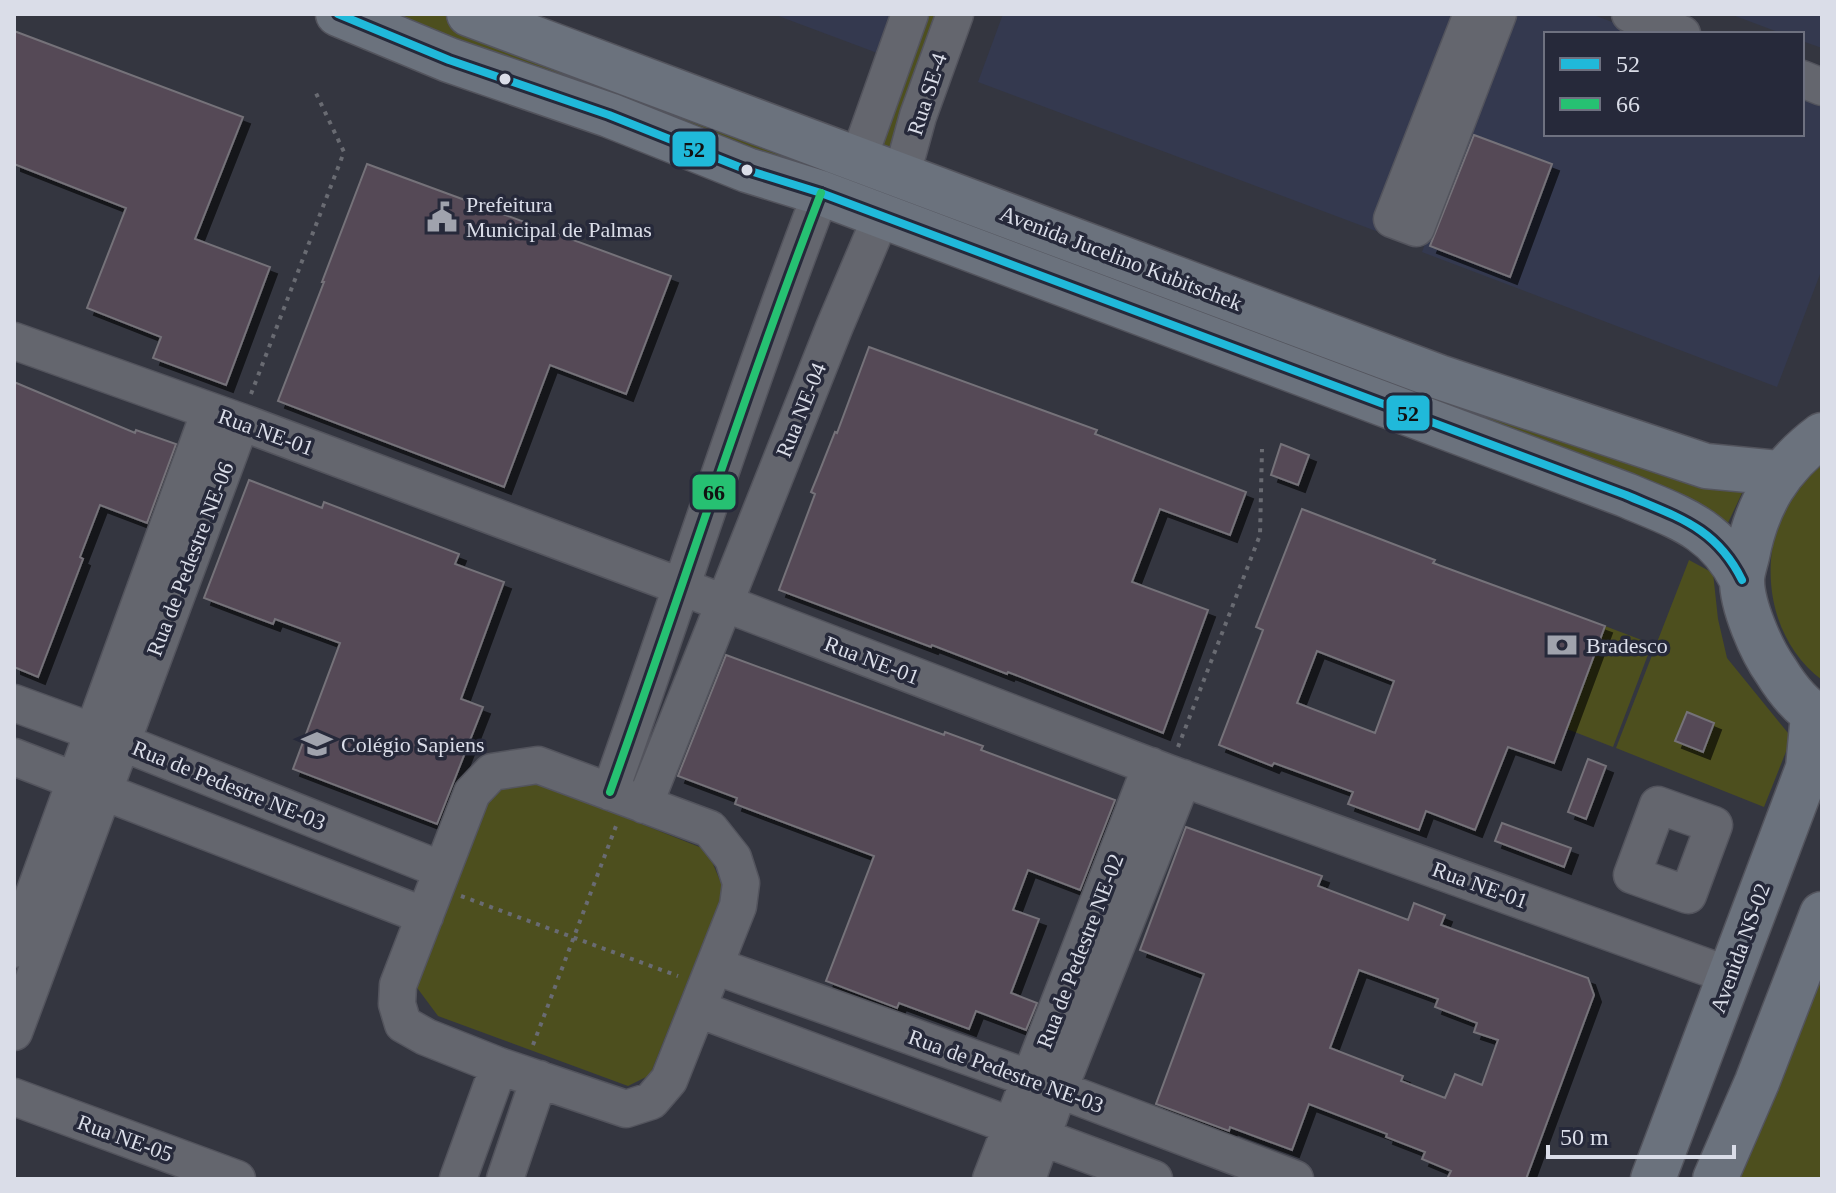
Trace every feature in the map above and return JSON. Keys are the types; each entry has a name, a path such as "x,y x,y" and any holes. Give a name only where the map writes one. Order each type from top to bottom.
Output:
{"main road":[{"path":"338,14 449,60 609,115 747,170 821,193 1626,495 1688,522 1716,540 1734,564 1742,580 1750,617 1763,653 1786,687 1818,717"},
{"name":"Avenida Jucelino Kubitschek","path":"469,14 1465,386 1706,466 1780,473"},
{"path":"1742,580 1754,523 1780,473 1822,435"},
{"name":"Avenida NS-02","path":"1653,1179 1808,768 1818,717"},
{"path":"1715,1179 1757,1082 1822,914"}],"street":[{"name":"Rua SE-4","path":"858,160 910,14"},
{"name":"Rua SE-4","path":"902,174 918,116 955,14"},
{"path":"1472,14 1404,224 1498,14"},
{"path":"1630,14 1677,32"},
{"path":"627,798 683,588 778,304 821,193"},
{"name":"Rua NE-04","path":"627,798 723,604 881,217"},
{"name":"Rua NE-01","path":"14,341 683,588 1167,773 1731,976"},
{"name":"Rua de Pedestre NE-06","path":"14,1032 90,786 226,417"},
{"name":"Rua de Pedestre NE-03","path":"14,703 107,737 434,891"},
{"path":"14,757 90,786 434,891"},
{"path":"538,765 627,798 710,829 733,858 741,883 738,906 669,1080 651,1101 626,1109 520,1073 426,1037 403,1024 397,1004 398,985 472,793 492,772 538,765"},
{"name":"Rua de Pedestre NE-02","path":"991,1179 1026,1132 1167,773"},
{"name":"Rua de Pedestre NE-06","path":"14,949 90,786"},
{"path":"707,987 1026,1132 1154,1179"},
{"name":"Rua de Pedestre NE-03","path":"707,987 1045,1084 1295,1179"},
{"path":"458,1179 520,1073"},
{"path":"505,1179 520,1073"},
{"name":"Rua NE-05","path":"14,1097 237,1179"},
{"name":"Rua de Pedestre NE-02","path":"1026,1132 1027,1179"}],"path":[{"path":"226,417 344,152 314,89"},
{"path":"1167,773 1260,535 1262,449"},
{"path":"520,1073 627,798"},
{"path":"434,891 707,987"}],"shaded area":[{"path":"390,14 444,14 1690,481 1742,493 1727,525 1683,499"},
{"path":"773,14 895,14 880,54"},
{"path":"915,14 948,14 896,153 868,142"},
{"path":"1003,14 1457,14 1376,231 978,82"},
{"path":"1512,14 1591,14 1639,32 1544,32 1544,136 1804,136 1804,95 1822,102 1822,269 1777,387 1422,252"},
{"path":"1730,14 1822,14 1822,48 1804,42 1804,32 1778,32"},
{"path":"1822,462 1822,680 1803,662 1788,641 1772,593 1771,567 1773,542 1781,517 1795,490"},
{"path":"1689,560 1713,573 1718,619 1727,658 1788,733 1789,744 1764,807 1616,748"},
{"path":"1605,626 1652,644 1613,747 1567,729"},
{"path":"528,779 707,850 724,890 650,1075 628,1086 438,1016 415,985 485,796"},
{"path":"1822,953 1822,1179 1737,1179"}],"building":[{"path":"14,31 243,117 195,239 270,267 226,385 153,358 161,337 87,308 126,208 14,164"},
{"path":"1474,135 1552,164 1510,277 1430,246"},
{"path":"367,164 671,276 626,394 550,365 504,487 278,401"},
{"path":"869,347 1097,430 1095,434 1246,492 1230,535 1160,509 1132,582 1208,610 1163,733 1008,672 931,647 779,590 815,494 811,492"},
{"path":"14,382 135,433 136,430 176,444 147,523 100,505 38,677 14,667"},
{"path":"1281,444 1309,455 1298,485 1271,475"},
{"path":"249,480 322,508 324,502 459,554 455,564 504,582 461,699 483,707 437,824 293,769 340,643 275,619 273,624 204,598"},
{"path":"1302,509 1435,560 1433,563 1605,626 1554,763 1508,747 1475,830 1426,811 1419,830 1348,804 1353,792 1219,745 1263,630 1256,627","holes":["1317,651 1394,681 1375,733 1297,703"]},
{"path":"726,655 944,735 945,732 983,746 981,750 1115,800 1080,890 1028,870 1013,910 1039,919 1011,993 1037,1003 1026,1030 976,1011 969,1029 899,1003 897,1008 826,981 874,856 735,804 737,798 678,776"},
{"path":"1687,712 1714,723 1703,752 1675,741"},
{"path":"1588,759 1606,766 1586,819 1568,812"},
{"path":"1502,823 1571,848 1564,867 1495,841"},
{"path":"1186,827 1322,876 1318,886 1408,920 1414,903 1445,915 1441,925 1588,978 1594,995 1526,1179 1447,1179 1451,1171 1422,1159 1425,1152 1309,1104 1292,1150 1156,1104 1204,974 1140,950","holes":["1359,970 1438,999 1435,1007 1477,1023 1474,1032 1498,1040 1482,1085 1455,1074 1445,1098 1401,1081 1403,1076 1330,1048"]}],"transit line":[{"name":"52","path":"338,14 449,60 609,115 747,170 821,193 1626,495 1678,518 1707,536 1732,562 1742,580"},
{"name":"66","path":"610,792 821,193"}],"place":[{"name":"Prefeitura Municipal de Palmas","path":"442,217"},
{"name":"Bradesco","path":"1562,645"},
{"name":"Colégio Sapiens","path":"317,744"}]}
